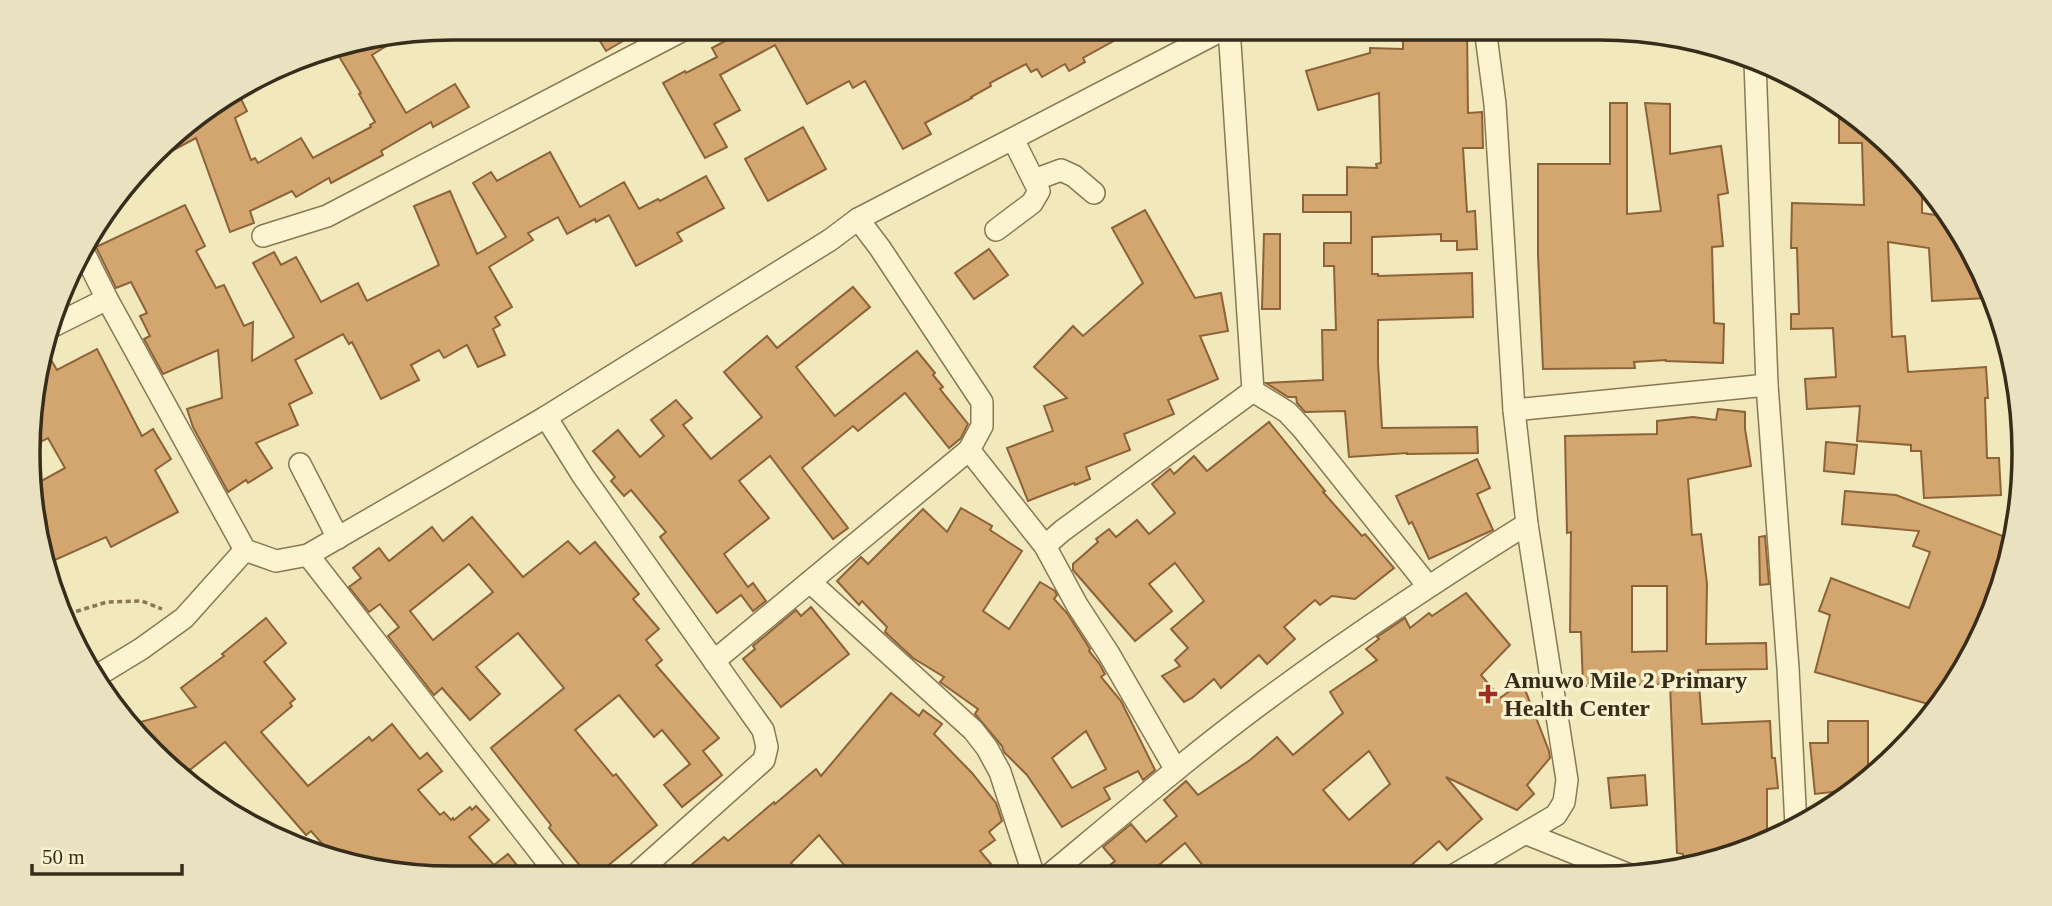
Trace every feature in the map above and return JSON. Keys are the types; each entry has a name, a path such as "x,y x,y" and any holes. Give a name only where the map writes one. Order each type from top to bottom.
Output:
{"street":[{"path":"263,236 327,216 664,40"},
{"path":"88,261 246,550 276,561 307,555 546,417 830,240 858,219 1205,40"},
{"path":"1229,40 1253,391"},
{"path":"1470,866 1556,815 1564,802 1567,780 1527,524 1514,410 1495,104 1487,40"},
{"path":"1755,71 1767,385 1787,654 1795,815"},
{"path":"996,230 1032,203 1040,191 1013,139"},
{"path":"1034,180 1061,170 1074,176 1094,193"},
{"path":"714,661 969,450 982,426 982,402 858,219"},
{"path":"61,322 107,299"},
{"path":"1514,410 1767,385"},
{"path":"1045,546 1253,391"},
{"path":"1253,391 1287,412 1302,428 1428,586"},
{"path":"546,417 583,476 763,730 767,747 764,760 645,866"},
{"path":"969,450 1045,546 1175,770"},
{"path":"300,464 338,538"},
{"path":"1060,866 1175,770 1263,702 1428,586 1527,524"},
{"path":"104,672 184,618 246,550"},
{"path":"307,555 551,866"},
{"path":"810,582 973,730 987,748 1000,772 1031,866"},
{"path":"1527,834 1606,866"}],"path":[{"path":"73,613 107,602 142,601 184,618"}],"building":[{"path":"599,40 625,40 606,51"},
{"path":"727,40 1115,40 1083,58 1085,62 1069,71 1065,64 1042,77 1037,69 1031,72 1026,64 990,83 991,86 972,98 925,123 931,134 903,149 865,81 853,88 849,81 807,104 775,45 720,75 740,110 714,124 727,147 705,158 663,83 717,57 712,48"},
{"path":"1403,40 1467,40 1468,113 1482,112 1483,148 1463,148 1467,212 1475,211 1477,249 1457,250 1457,241 1441,241 1441,234 1372,237 1372,274 1472,273 1473,317 1378,320 1382,428 1477,427 1478,453 1407,453 1349,457 1345,411 1305,412 1297,403 1296,397 1288,397 1266,383 1323,380 1322,330 1336,330 1334,266 1324,266 1324,243 1351,243 1351,212 1303,212 1303,195 1347,195 1347,167 1377,168 1376,164 1381,163 1379,93 1318,110 1306,71 1370,53 1370,48 1403,49"},
{"path":"387,46 372,55 406,113 455,84 469,107 433,127 431,122 381,151 383,155 331,183 329,178 296,197 292,191 250,211 254,223 230,232 196,138 173,150 202,126 241,100 247,111 235,118 251,160 255,158 258,163 301,138 313,158 371,127 375,122 359,94 361,93 339,56"},
{"path":"1610,103 1627,103 1627,214 1661,211 1645,103 1670,104 1670,154 1721,146 1728,193 1718,195 1723,246 1712,247 1714,323 1724,324 1723,363 1666,360 1634,362 1635,368 1543,369 1538,255 1538,164 1610,164"},
{"path":"1840,119 1891,161 1909,181 1922,197 1922,213 1935,215 1969,270 1981,298 1932,301 1929,248 1888,242 1892,337 1905,336 1908,372 1986,367 1987,458 1999,458 2001,495 1924,498 1921,451 1911,451 1911,445 1857,441 1860,406 1807,409 1805,379 1836,377 1833,328 1791,329 1791,314 1799,314 1797,248 1791,248 1792,203 1864,205 1862,143 1839,143"},
{"path":"803,127 826,169 768,201 745,159"},
{"path":"550,152 580,207 624,182 639,209 658,199 660,201 706,176 724,208 677,233 682,241 636,266 609,215 596,222 595,219 567,234 558,217 528,233 533,240 489,267 512,307 495,317 500,325 493,329 505,355 478,367 467,345 444,358 439,350 411,365 419,380 381,399 352,342 349,344 343,334 295,360 312,393 289,404 298,425 256,443 272,468 228,492 193,427 187,409 222,398 218,350 163,374 144,339 150,336 140,316 147,313 131,282 116,288 96,247 185,205 205,246 196,251 216,288 224,285 244,326 253,322 252,361 294,337 253,263 274,252 281,265 296,257 321,302 358,283 367,301 439,265 414,206 450,191 477,254 506,237 473,183 491,172 497,181"},
{"path":"1145,210 1195,298 1221,293 1228,331 1200,336 1218,379 1168,400 1174,414 1124,434 1130,450 1086,467 1090,479 1028,501 1007,448 1053,431 1044,406 1067,398 1034,367 1073,326 1083,336 1143,283 1112,228"},
{"path":"1264,234 1280,234 1280,309 1262,309"},
{"path":"989,249 1008,275 974,299 955,273"},
{"path":"853,287 870,307 796,367 835,416 917,351 935,373 933,375 943,387 940,389 968,424 961,438 949,448 905,393 858,431 853,426 802,468 848,528 833,539 770,456 739,481 769,518 724,554 748,587 753,583 766,601 753,611 741,595 717,613 660,537 666,532 631,490 624,496 611,481 615,477 593,451 618,430 640,457 664,436 651,420 676,400 692,418 683,425 711,459 762,417 724,372 767,336 777,348"},
{"path":"97,349 142,436 153,429 171,459 155,470 178,512 111,547 106,537 55,560 48,534 41,481 65,468 48,438 40,442 51,360 57,370"},
{"path":"1718,409 1745,412 1751,466 1688,479 1692,535 1701,534 1707,584 1706,644 1766,643 1767,669 1698,670 1702,724 1770,721 1772,758 1775,758 1778,788 1767,789 1767,830 1732,844 1683,857 1683,854 1677,853 1670,684 1583,686 1581,632 1570,632 1571,532 1567,533 1565,436 1657,434 1657,421 1693,417 1716,420","holes":["1632,586 1667,586 1667,651 1632,652"]},
{"path":"1269,422 1325,491 1323,492 1394,568 1355,599 1332,596 1320,605 1315,600 1284,627 1295,639 1267,664 1259,655 1221,688 1214,679 1184,702 1162,676 1180,666 1175,660 1188,648 1171,629 1204,601 1175,563 1149,584 1172,611 1135,641 1073,570 1073,564 1109,529 1116,537 1137,520 1149,534 1175,513 1152,484 1170,469 1174,474 1194,456 1207,471"},
{"path":"1826,442 1857,445 1854,474 1824,471"},
{"path":"1477,459 1490,488 1477,494 1493,530 1429,559 1412,522 1409,524 1396,496"},
{"path":"1845,491 1896,495 2003,536 1990,586 1969,636 1926,703 1815,672 1830,615 1819,611 1831,578 1909,608 1930,552 1913,546 1919,531 1842,524"},
{"path":"961,508 992,526 990,530 1022,551 983,611 1009,629 1040,582 1055,591 1057,595 1054,599 1067,613 1099,663 1105,674 1101,677 1121,701 1155,770 1143,780 1138,771 1104,788 1110,799 1062,827 1027,775 1004,752 975,714 978,709 940,682 944,677 913,658 885,632 887,627 862,601 859,605 837,581 861,557 868,564 923,509 947,532","holes":["1086,731 1106,769 1072,788 1052,758"]},
{"path":"472,517 523,577 568,541 580,554 595,542 639,594 633,599 659,629 646,640 662,660 656,665 719,738 703,751 722,775 682,807 664,785 690,764 662,730 654,737 619,695 575,730 613,776 616,774 657,825 607,866 580,866 491,748 564,688 518,633 476,667 500,694 470,720 442,688 434,695 388,636 399,627 380,604 369,612 349,587 361,578 353,568 379,548 389,561 432,527 443,541","holes":["469,564 493,592 433,640 410,611"]},
{"path":"1765,536 1769,584 1760,585 1759,537"},
{"path":"1466,593 1510,645 1481,675 1500,698 1522,682 1550,758 1527,785 1534,794 1517,810 1446,777 1482,819 1447,850 1439,841 1410,866 1203,866 1185,843 1158,866 1109,866 1115,861 1103,847 1131,824 1146,842 1177,816 1164,800 1186,781 1198,795 1250,760 1277,737 1293,755 1343,713 1330,692 1377,660 1366,649 1379,639 1377,637 1405,618 1410,628 1429,613 1432,616","holes":["1369,751 1390,784 1349,820 1323,790"]},
{"path":"811,607 849,654 781,707 743,659 755,649 753,646 796,610 801,616"},
{"path":"266,618 286,643 264,662 295,699 290,703 292,706 261,732 308,786 369,737 372,741 392,724 420,759 427,753 442,771 418,790 440,815 444,812 454,820 470,807 472,810 476,806 489,820 469,837 494,865 508,854 518,866 426,865 372,858 324,845 311,831 306,835 225,742 189,769 161,745 141,722 196,707 181,688 224,656 222,654"},
{"path":"891,693 919,716 923,710 942,724 934,734 972,773 996,803 1002,821 989,832 995,840 980,851 993,866 845,866 819,835 791,863 793,866 690,866 724,837 728,841 816,769 821,776"},
{"path":"1828,721 1868,721 1868,765 1834,792 1815,794 1810,743 1828,743"},
{"path":"1645,775 1647,805 1611,808 1608,778"}],"place":[{"name":"Amuwo Mile 2 Primary Health Center","path":"1488,694"}]}
